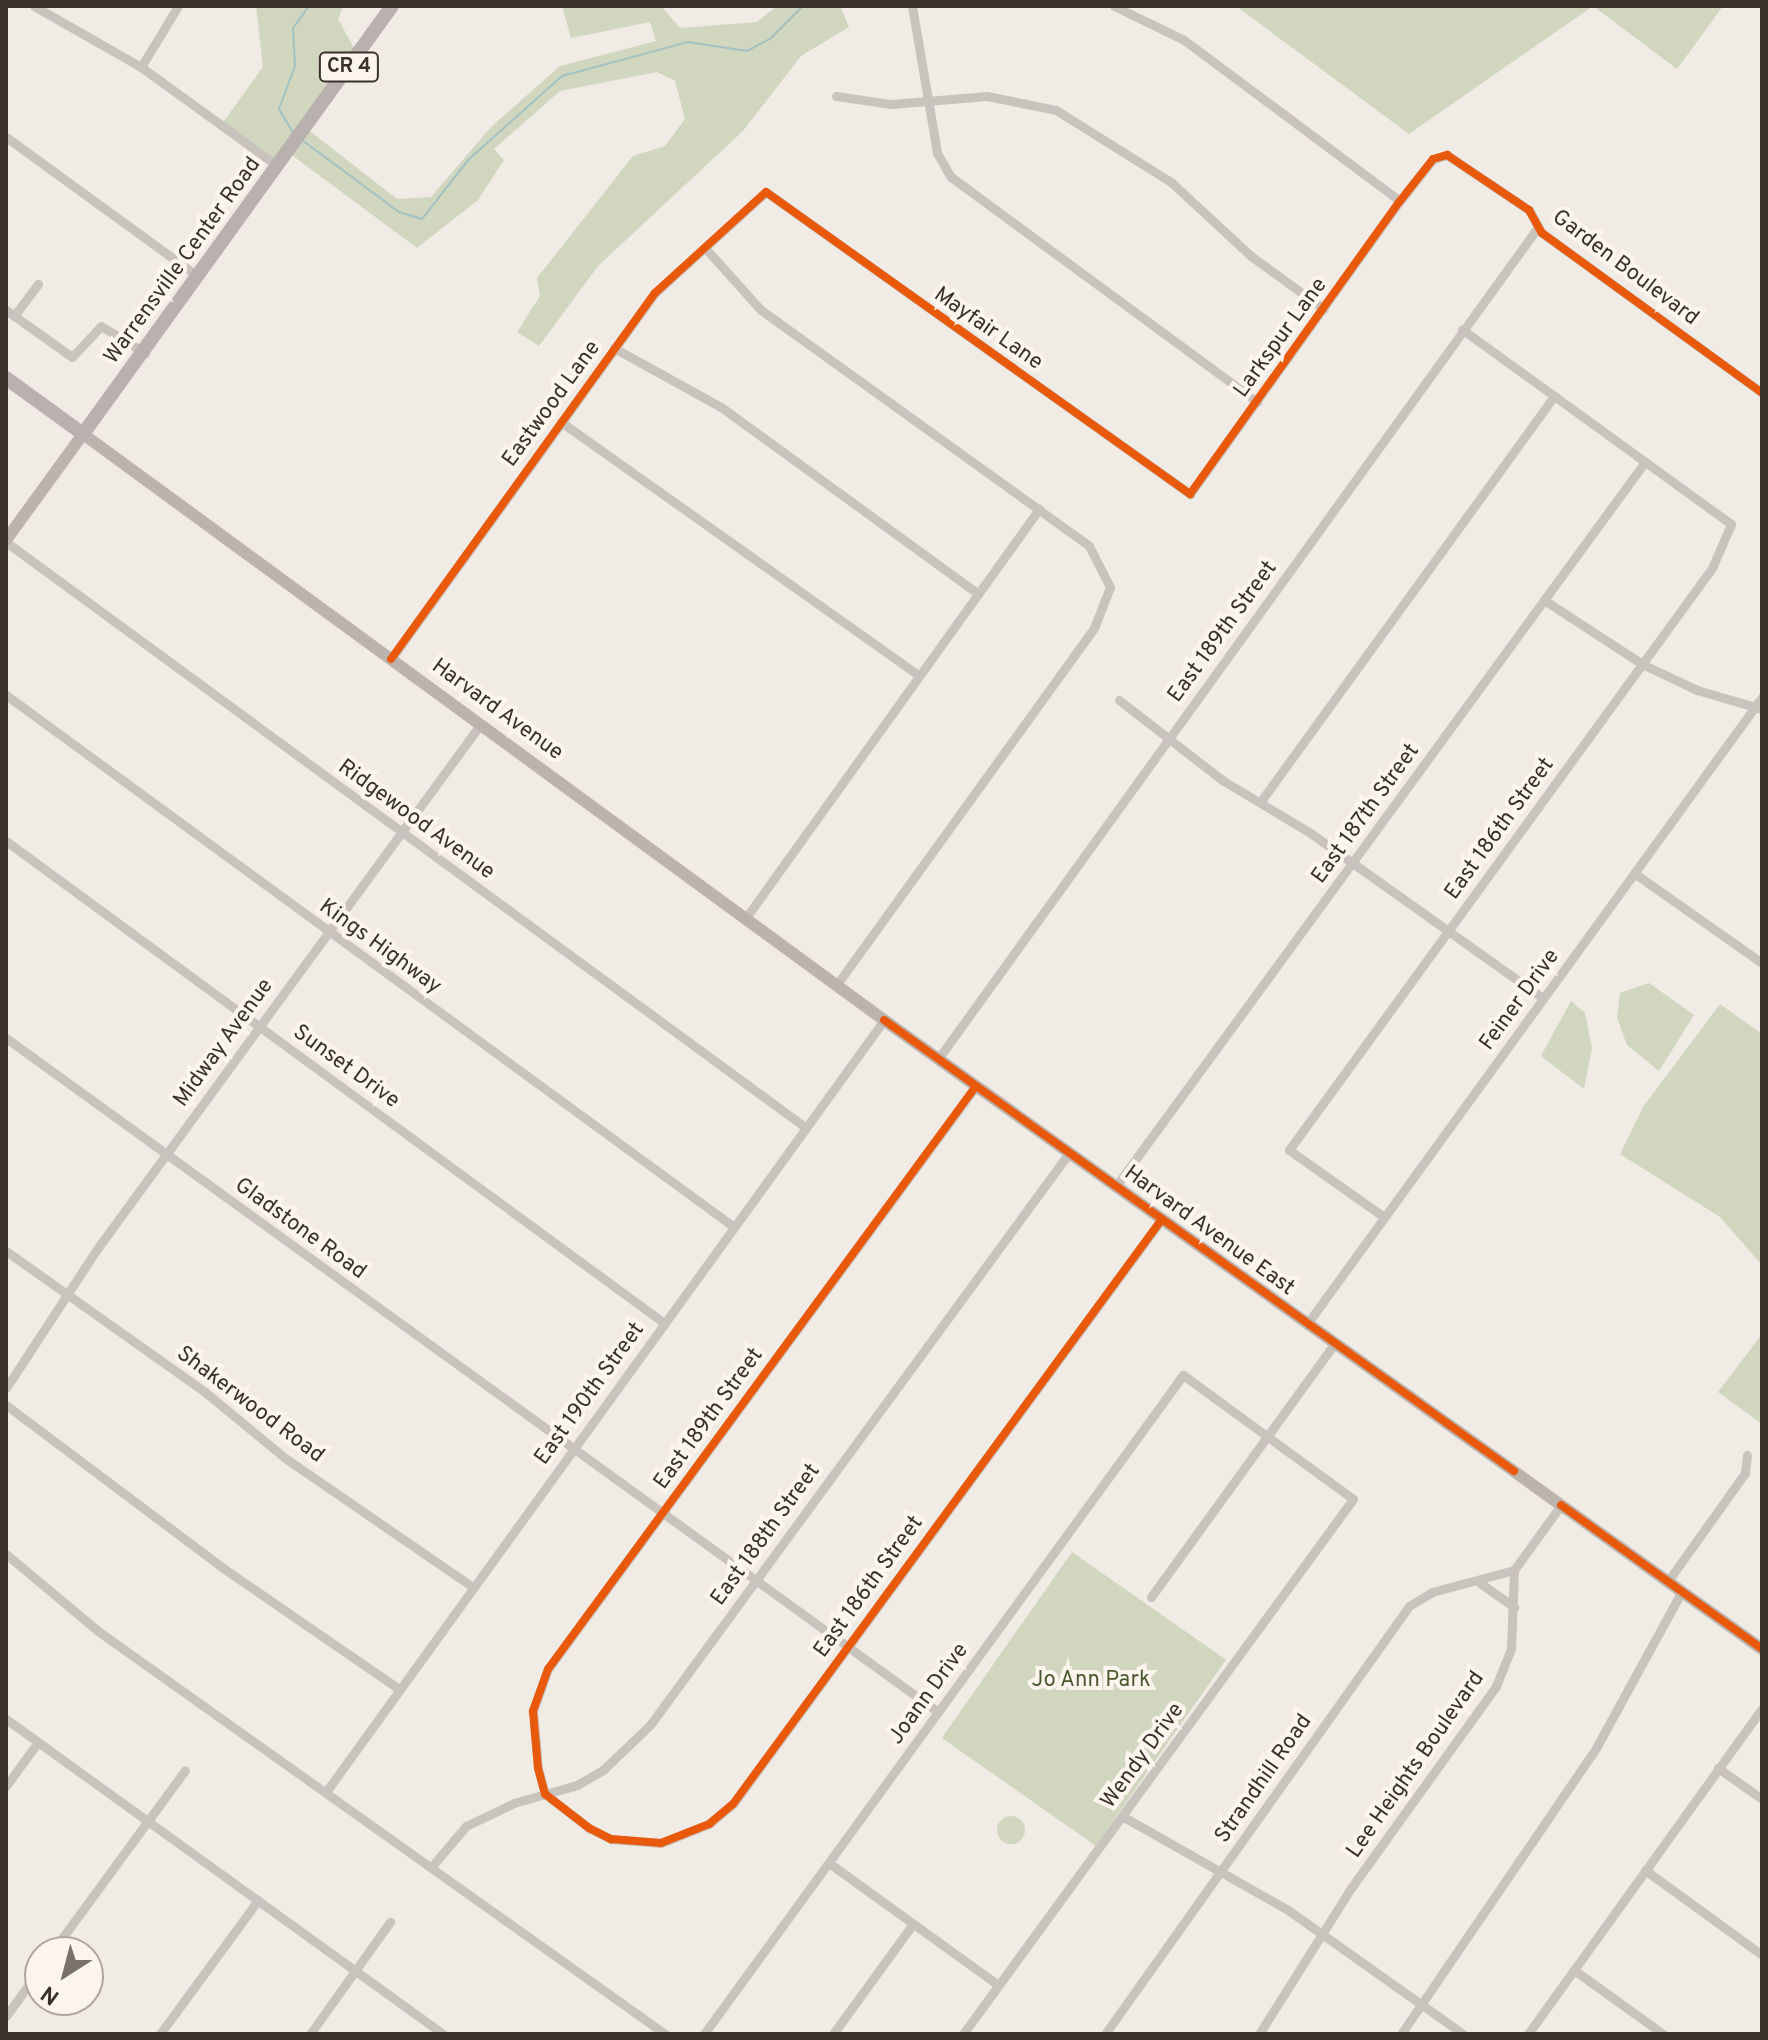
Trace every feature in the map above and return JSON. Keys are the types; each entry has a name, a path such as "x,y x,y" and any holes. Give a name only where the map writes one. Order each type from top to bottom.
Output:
{"main road":[{"name":"Warrensville Center Road","path":"6,541 145,353 392,6"},
{"name":"Harvard Avenue","path":"6,378 884,1020"},
{"name":"Harvard Avenue East","path":"884,1020 1762,1648"}],"street":[{"path":"34,6 141,67 278,166"},
{"path":"141,67 178,6"},
{"path":"914,6 937,153 951,177 1257,402"},
{"path":"1114,6 1184,40 1400,201"},
{"path":"836,96 927,101 1019,99 1097,132 1171,182 1251,256 1324,309"},
{"path":"6,137 199,277"},
{"name":"Garden Boulevard","path":"1400,201 1433,159 1447,155 1529,210 1538,227 1762,393"},
{"name":"Eastwood Lane","path":"391,659 663,284 706,249 766,192"},
{"name":"Mayfair Lane","path":"766,192 1190,494"},
{"name":"Larkspur Lane","path":"1190,494 1400,201"},
{"name":"East 189th Street","path":"938,1059 1538,227"},
{"path":"706,249 761,310 1089,546 1110,587 1094,628 836,986"},
{"path":"38,284 10,313 72,357 101,326 145,353"},
{"path":"1462,329 1645,462"},
{"path":"614,348 721,407 978,594"},
{"path":"1261,801 1554,396"},
{"path":"561,422 918,675"},
{"name":"East 186th Street","path":"1384,1217 1289,1150 1712,568 1731,524 1645,462"},
{"name":"East 187th Street","path":"1116,1186 1645,462"},
{"path":"745,919 1039,509"},
{"name":"Ridgewood Avenue","path":"6,541 805,1127"},
{"path":"1544,600 1642,664 1758,709"},
{"name":"Kings Highway","path":"6,695 734,1227"},
{"name":"Feiner Drive","path":"1307,1324 1634,873 1758,709 1762,697"},
{"path":"1119,700 1168,739 1353,863 1543,998"},
{"name":"Midway Avenue","path":"6,1388 258,1024 480,725"},
{"name":"Sunset Drive","path":"6,841 664,1323"},
{"path":"1634,873 1762,963"},
{"name":"East 190th Street","path":"328,1789 884,1020"},
{"name":"Gladstone Road","path":"6,1038 938,1712"},
{"name":"East 189th Street","path":"545,1794 531,1736 537,1693 548,1669 976,1086"},
{"name":"East 188th Street","path":"433,1865 466,1826 545,1794 577,1785 626,1750 1069,1153"},
{"name":"East 186th Street","path":"545,1794 611,1839 661,1843 709,1824 733,1804 1162,1219"},
{"name":"Shakerwood Road","path":"6,1251 285,1458 473,1587"},
{"path":"1151,1597 1335,1343"},
{"name":"Joann Drive","path":"704,2034 1183,1375 1267,1436"},
{"path":"6,1405 223,1568 399,1689"},
{"name":"Wendy Drive","path":"963,2034 1353,1499 1267,1436"},
{"path":"1668,1581 1745,1473 1747,1455"},
{"path":"1514,1570 1561,1505"},
{"path":"6,1554 98,1631 328,1789 665,2034"},
{"name":"Strandhill Road","path":"1105,2034 1409,1606 1432,1592 1480,1583 1514,1570"},
{"name":"Lee Heights Boulevard","path":"1259,2034 1325,1935 1351,1888 1496,1686 1511,1649 1514,1570"},
{"path":"1480,1583 1514,1607"},
{"path":"1401,2034 1417,2003 1596,1748 1682,1591"},
{"path":"1528,2034 1762,1708"},
{"path":"6,1719 443,2034"},
{"path":"6,1786 38,1742"},
{"path":"1718,1768 1762,1799"},
{"path":"64,1936 185,1770"},
{"path":"1122,1816 1325,1935 1463,2034"},
{"path":"829,1863 998,1985"},
{"path":"1645,1870 1762,1955"},
{"path":"160,2034 258,1900"},
{"path":"310,2034 390,1922"},
{"path":"833,2034 913,1924"},
{"path":"1574,1970 1663,2034"},
{"path":"6,2016 24,1991"}],"green space":[{"path":"256,6 343,6 338,19 358,55 306,128 397,199 431,197 491,127 560,66 656,41 650,22 571,38 562,6 661,6 680,28 757,22 777,6 840,6 849,27 801,56 743,131 598,266 539,346 517,332 540,296 537,278 633,156 665,146 685,119 675,81 657,72 560,91 494,149 504,160 478,200 417,248 289,153 278,166 221,125 263,67"},
{"path":"1236,6 1593,6 1409,134"},
{"path":"1593,6 1723,6 1677,69"},
{"path":"1649,983 1694,1015 1659,1071 1627,1045 1617,1018 1620,993"},
{"path":"1571,1001 1585,1013 1592,1048 1584,1089 1541,1056"},
{"path":"1720,1004 1762,1034 1762,1265 1720,1217 1620,1154 1643,1107"},
{"path":"1762,1334 1762,1424 1718,1392"},
{"name":"Jo Ann Park","path":"1072,1552 1226,1660 1096,1846 942,1738"},
{"path":"1011,1816 1021,1820 1025,1830 1021,1840 1011,1844 1001,1840 997,1830 1001,1820"}],"waterway":[{"path":"294,134 279,109 295,66 293,28 309,6"},
{"path":"302,140 399,212 422,219 469,159 562,76 688,42 747,51 771,38 803,6"}],"cycle path":[{"path":"391,659 655,293 766,192 1190,494 1400,201 1433,159 1447,155 1529,210 1542,233 1762,393"},
{"path":"884,1020 1514,1471"},
{"path":"976,1086 548,1669 533,1711 538,1768 545,1794 589,1828 611,1839 661,1843 709,1824 733,1804 1162,1219"},
{"path":"1561,1505 1762,1649"}]}
